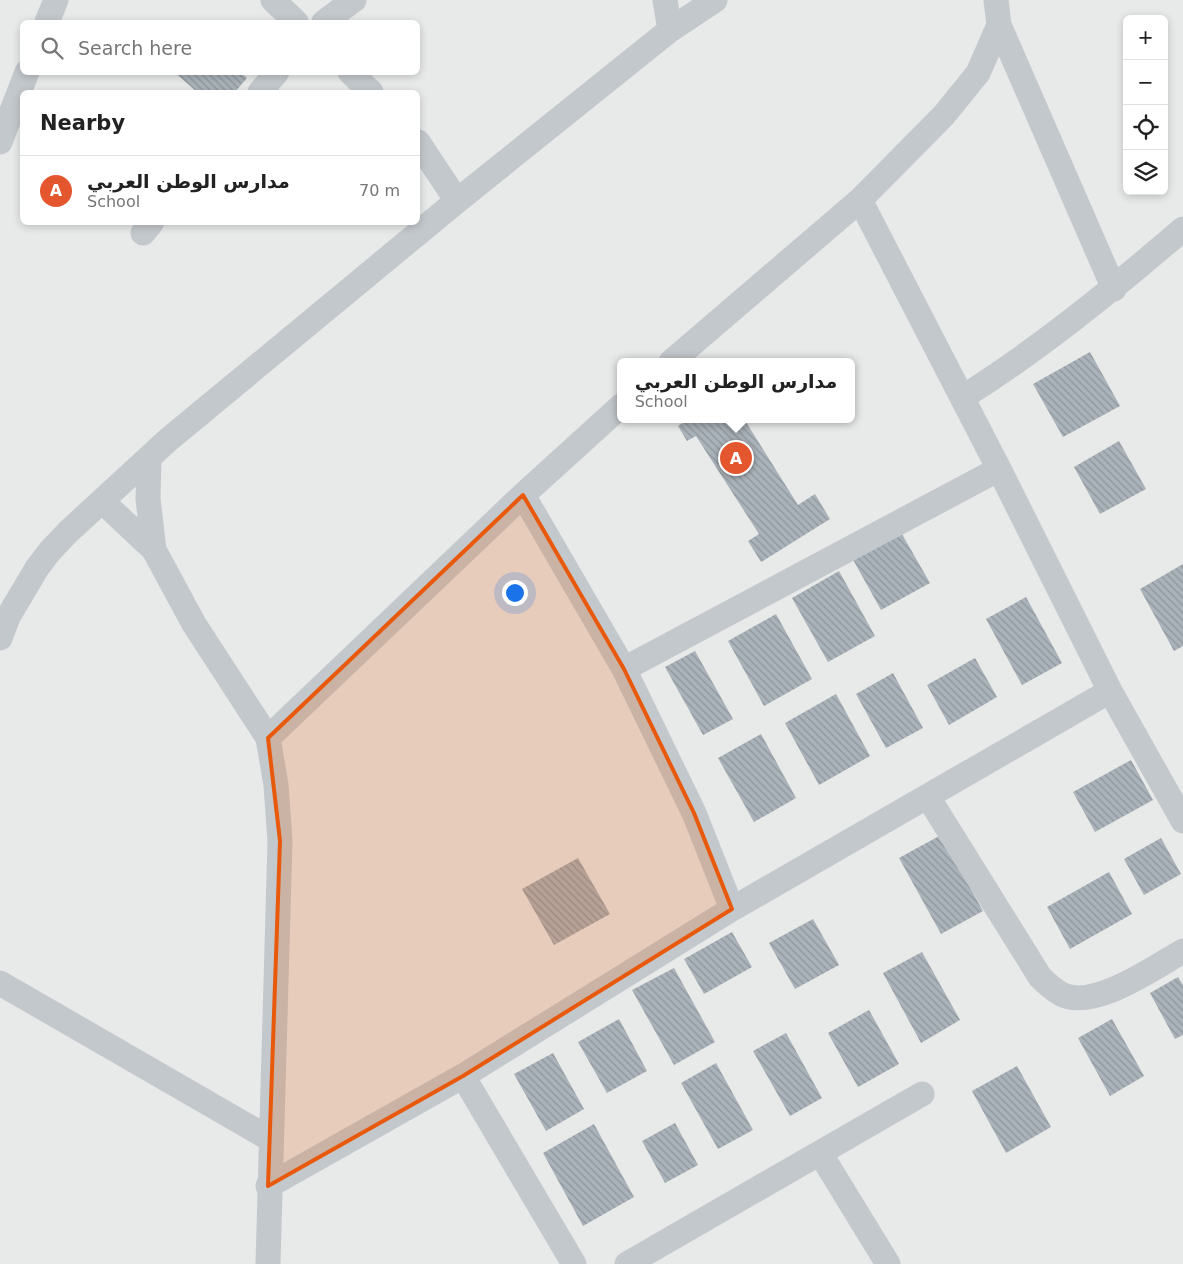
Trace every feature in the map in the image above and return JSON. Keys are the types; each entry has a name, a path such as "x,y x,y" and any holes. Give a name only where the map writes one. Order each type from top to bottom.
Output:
{"street":[{"path":"48,20 56,0"},
{"path":"273,0 294,20"},
{"path":"327,20 354,0"},
{"path":"665,0 670,30"},
{"path":"0,638 8,617 37,568 68,532 103,502 168,440 457,201 670,30 715,0"},
{"path":"996,0 999,25 1114,289"},
{"path":"676,358 860,200 944,115 978,73 999,25"},
{"path":"20,90 26,75"},
{"path":"262,90 274,75"},
{"path":"353,75 369,90"},
{"path":"0,142 20,90"},
{"path":"420,145 457,201"},
{"path":"860,200 999,469 1110,691 1183,822"},
{"path":"962,397 1009,368 1114,289 1183,228"},
{"path":"268,738 523,495 617,410"},
{"path":"149,459 148,499 154,550"},
{"path":"624,669 999,469"},
{"path":"523,495 624,669 694,813 732,909"},
{"path":"103,502 154,550 194,624 268,738 276,785 280,841 279,934 268,1186 268,1264"},
{"path":"268,1186 464,1076 732,909 1110,691"},
{"path":"928,797 1040,977 1062,995 1086,998 1110,992 1183,951"},
{"path":"0,983 270,1139"},
{"path":"464,1076 574,1264"},
{"path":"627,1264 922,1094"},
{"path":"820,1153 888,1264"}],"highlighted area":[{"path":"523,495 624,669 694,813 732,909 463,1076 268,1186 280,841 268,738"}],"shaded area":[{"path":"0,0 1183,0 1183,1264 0,1264"}],"building":[{"path":"177,75 244,75 247,78 237,90 195,90"},
{"path":"1090,352 1120,406 1063,437 1033,384"},
{"path":"682,423 747,423 798,505 815,494 830,519 761,562 748,541 759,534 696,436 687,441 678,426"},
{"path":"1119,441 1146,489 1100,514 1074,467"},
{"path":"899,529 930,583 881,610 851,556"},
{"path":"1183,564 1183,646 1174,651 1140,589"},
{"path":"839,571 875,636 828,662 792,598"},
{"path":"1026,597 1062,663 1022,685 986,619"},
{"path":"776,614 812,679 764,706 728,641"},
{"path":"695,651 733,719 703,735 665,667"},
{"path":"975,658 997,697 949,725 927,685"},
{"path":"893,673 923,728 886,748 856,694"},
{"path":"836,694 870,756 819,785 785,723"},
{"path":"761,734 796,798 754,822 718,758"},
{"path":"1131,760 1153,800 1095,832 1073,792"},
{"path":"941,835 983,911 941,934 899,858"},
{"path":"1161,838 1181,874 1144,895 1124,859"},
{"path":"578,858 610,914 554,945 522,889"},
{"path":"1109,872 1132,914 1070,949 1047,907"},
{"path":"813,919 839,965 795,989 769,943"},
{"path":"732,932 752,967 704,994 684,959"},
{"path":"922,952 960,1020 921,1043 883,973"},
{"path":"674,968 715,1042 674,1065 632,990"},
{"path":"1178,977 1183,985 1183,1035 1175,1039 1150,993"},
{"path":"869,1010 899,1064 858,1087 828,1033"},
{"path":"619,1019 647,1071 607,1093 578,1042"},
{"path":"1112,1019 1144,1076 1110,1096 1078,1038"},
{"path":"786,1033 822,1098 790,1116 753,1051"},
{"path":"553,1053 584,1109 546,1131 514,1074"},
{"path":"716,1063 753,1130 718,1149 681,1083"},
{"path":"1017,1066 1051,1127 1006,1153 972,1091"},
{"path":"675,1123 698,1165 665,1183 642,1141"},
{"path":"594,1124 634,1197 583,1226 543,1153"}],"place":[{"name":"مدارس الوطن العربي","path":"736,458"}]}
